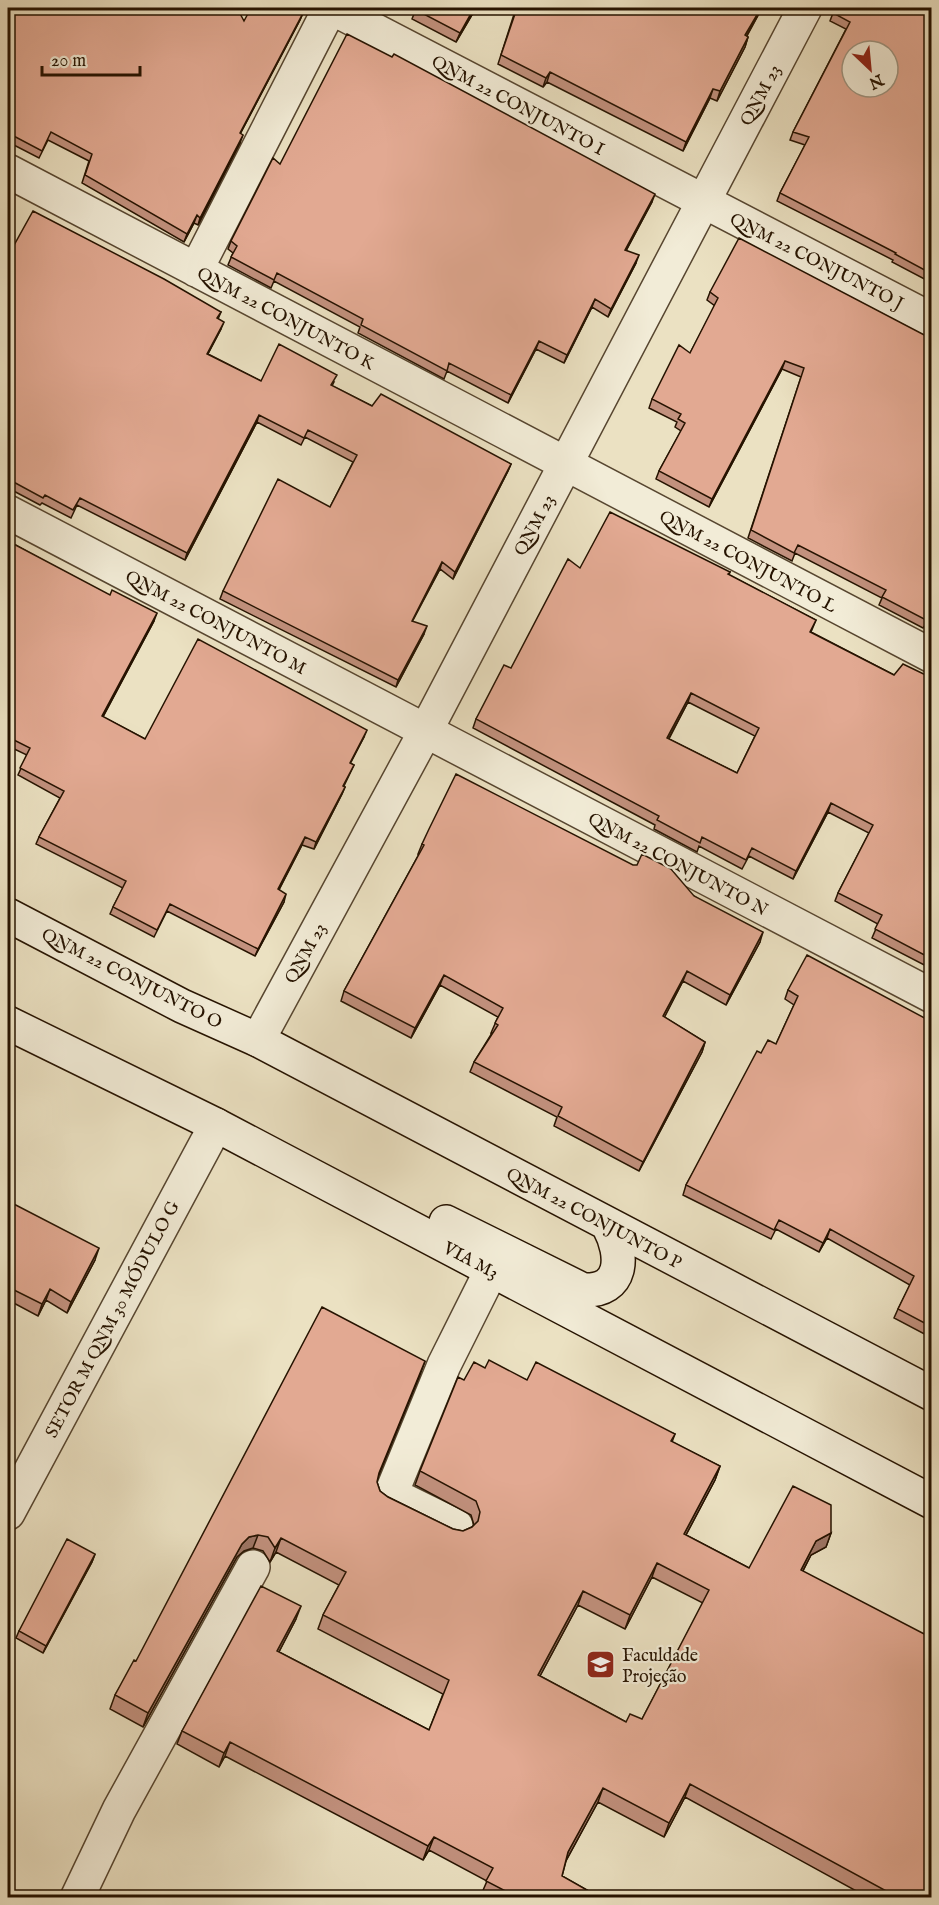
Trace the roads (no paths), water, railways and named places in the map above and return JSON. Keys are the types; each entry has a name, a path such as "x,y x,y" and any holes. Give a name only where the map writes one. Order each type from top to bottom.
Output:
{"street":[{"name":"QNM 22 CONJUNTO I","path":"331,8 703,202"},
{"path":"196,270 331,8"},
{"name":"QNM 23","path":"258,1040 425,732 805,8"},
{"name":"QNM 22 CONJUNTO K","path":"8,171 565,465"},
{"name":"QNM 22 CONJUNTO J","path":"703,202 932,320"},
{"name":"QNM 22 CONJUNTO L","path":"565,465 932,656"},
{"name":"QNM 22 CONJUNTO M","path":"8,512 425,732"},
{"name":"QNM 22 CONJUNTO N","path":"425,732 932,996"},
{"name":"QNM 22 CONJUNTO O","path":"8,915 182,1006 258,1040"},
{"path":"8,937 59,962 182,1006"},
{"name":"VIA M3","path":"8,1023 216,1125 932,1502"},
{"name":"QNM 22 CONJUNTO P","path":"258,1040 609,1227 932,1394"},
{"name":"SETOR M QNM 30 MÓDULO G","path":"8,1513 216,1125"},
{"path":"309,1174 428,1213 583,1290 598,1291 615,1278 619,1254 609,1227"},
{"path":"456,1526 390,1494 444,1365 491,1271"},
{"path":"77,1898 119,1810 254,1567"}],"place":[{"name":"Faculdade Projeção","path":"601,1665"}]}
